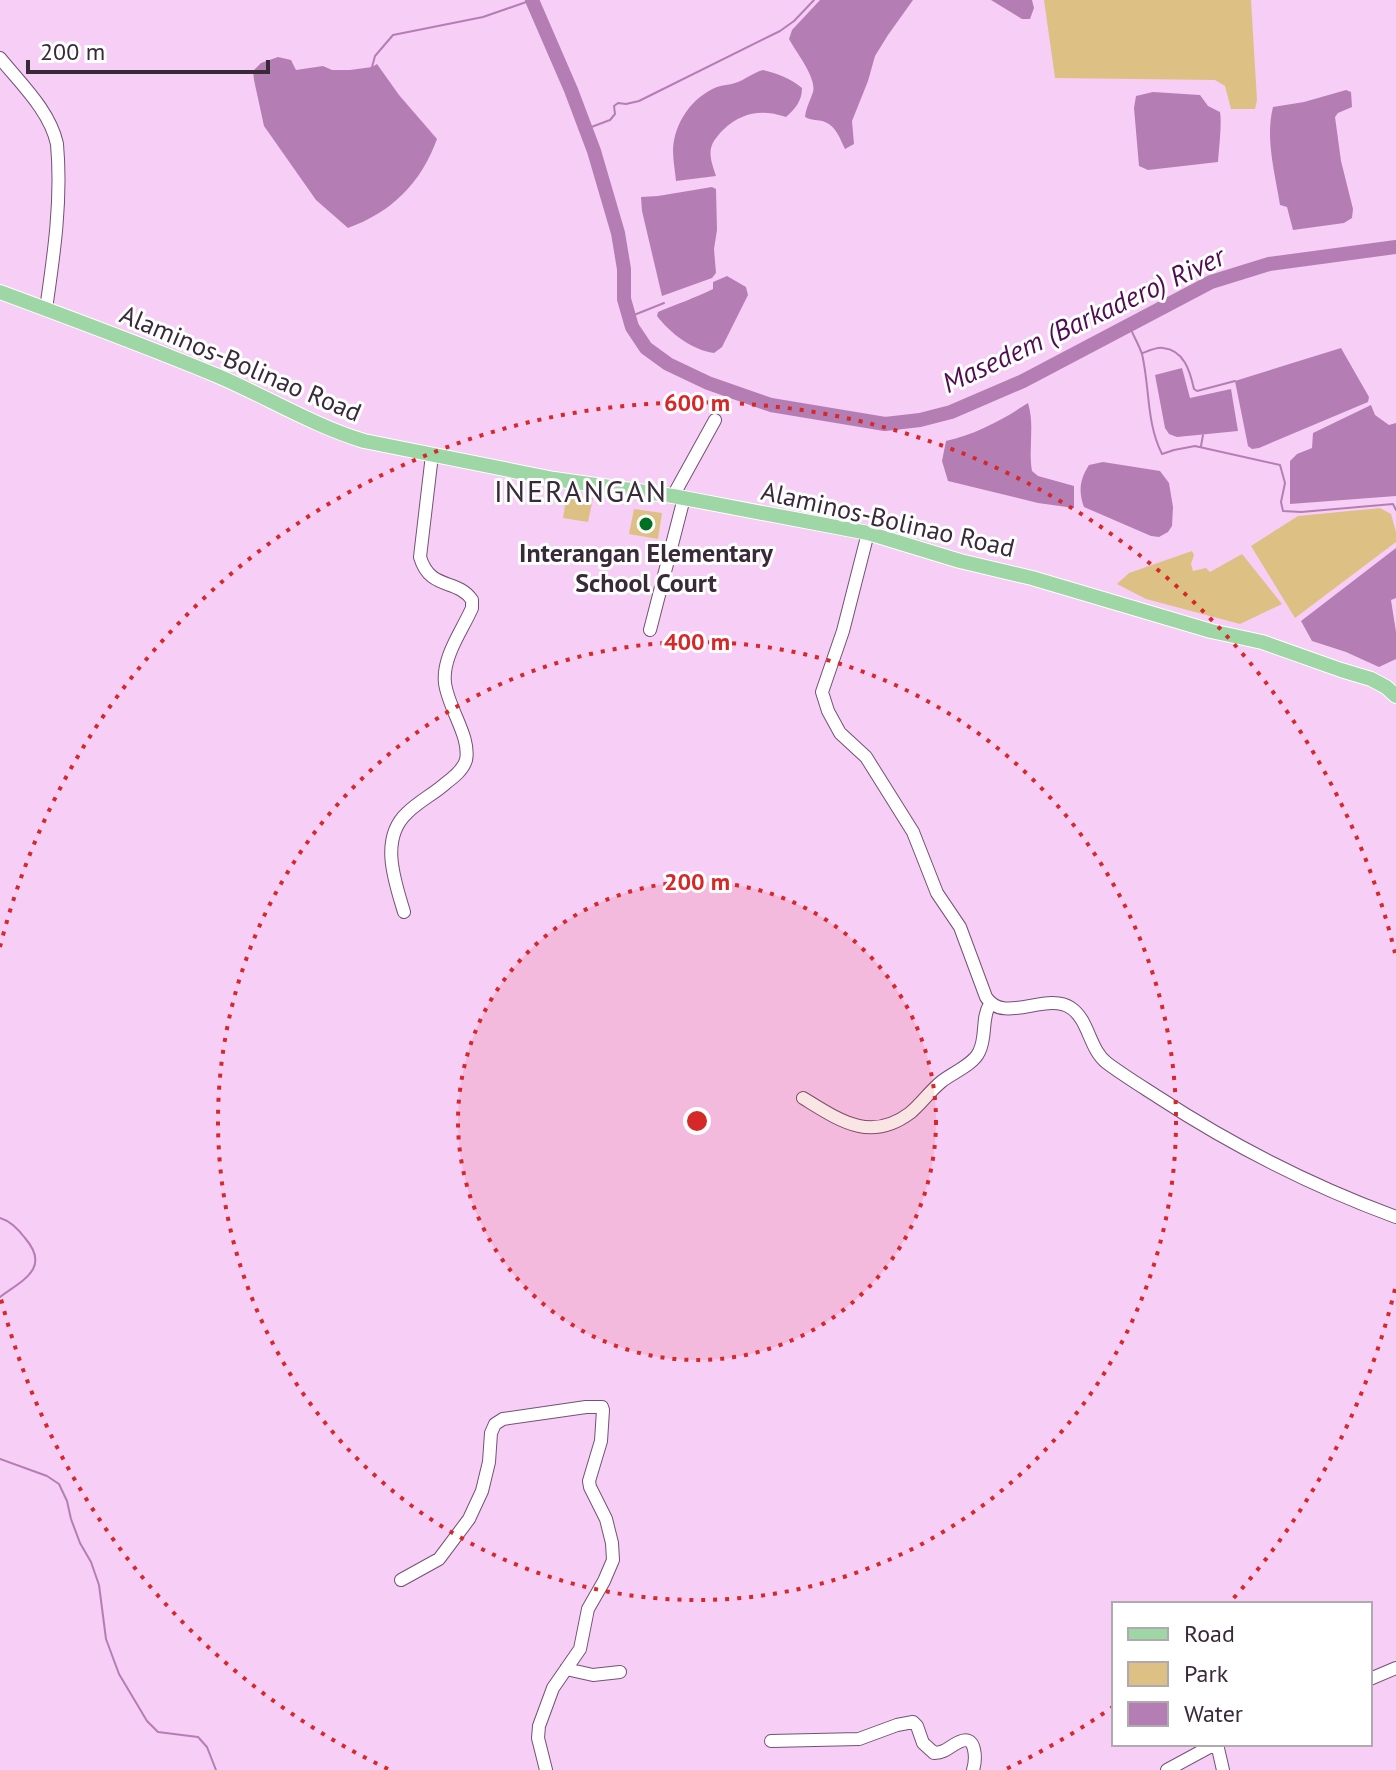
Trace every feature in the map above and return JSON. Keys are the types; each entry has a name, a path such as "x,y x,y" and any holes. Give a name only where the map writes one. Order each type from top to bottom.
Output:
{"main road":[{"name":"Alaminos-Bolinao Road","path":"0,292 149,347 364,441 554,479 678,497 868,533 1211,631 1262,642 1371,679 1396,696"}],"street":[{"path":"0,58 46,116 57,144 59,204 46,309"},
{"path":"650,630 678,497 715,420"},
{"path":"404,912 391,859 395,830 407,812 458,773 466,757 464,737 445,684 445,673 451,652 472,608 472,600 465,592 430,576 420,557 432,455"},
{"path":"868,533 843,631 822,692 824,701 840,733 866,757 913,832 937,893 960,927 990,1004 1010,1008 1058,1003 1072,1008 1100,1057 1194,1121 1289,1173 1396,1217"},
{"path":"803,1098 846,1123 859,1127 884,1127 906,1116 945,1079 976,1057 982,1044 990,1004"},
{"path":"401,1580 439,1559 469,1519 482,1491 495,1424 503,1419 601,1406 601,1441 589,1481 606,1519 613,1560 588,1609 580,1649 553,1688 537,1732 546,1770"},
{"path":"1372,1678 1396,1668"},
{"path":"566,1669 593,1675 620,1672"},
{"path":"771,1741 859,1739 913,1722 923,1743 934,1753 946,1751 959,1741 970,1743 976,1753 973,1770"},
{"path":"1167,1770 1212,1746"},
{"path":"1217,1746 1223,1770"}],"green space":[{"path":"1044,0 1251,0 1255,109 1231,109 1225,86 1215,80 1055,78"},
{"path":"567,494 593,498 588,522 563,518"},
{"path":"1380,508 1391,514 1396,542 1295,618 1251,546 1298,516"},
{"name":"Interangan Elementary School Court","path":"634,509 662,513 658,539 629,534"},
{"path":"1192,551 1193,571 1206,568 1210,572 1242,554 1282,604 1240,624 1146,599 1117,584 1129,573"}],"water":[{"path":"820,0 913,0 875,56 852,121 854,144 845,149 832,126 805,117 813,86 789,39 792,30"},
{"path":"991,0 1032,0 1034,8 1030,19 1022,19"},
{"path":"278,57 291,60 296,70 323,66 332,70 350,70 377,64 437,139 413,182 378,214 348,228 316,200 264,126 253,71 261,63"},
{"path":"763,70 784,77 802,88 795,108 786,117 761,113 737,119 723,130 712,145 711,157 716,176 676,181 674,140 692,104 708,91 739,82"},
{"path":"1346,90 1351,92 1352,107 1335,117 1341,161 1353,209 1352,218 1344,223 1293,230 1287,207 1280,205 1273,168 1270,131 1273,107"},
{"path":"1153,92 1200,95 1208,106 1220,112 1218,162 1148,170 1139,166 1134,108 1136,96"},
{"path":"712,187 716,189 716,273 712,278 662,296 641,197"},
{"path":"727,276 746,287 748,295 722,347 714,353 682,340 657,316 658,312 713,289 713,282"},
{"path":"1341,348 1369,397 1368,402 1259,448 1248,446 1235,381"},
{"path":"1182,368 1190,398 1231,389 1238,431 1177,437 1169,434 1165,428 1155,375"},
{"path":"1028,403 1032,471 1038,476 1074,486 1074,508 1038,503 948,481 942,461 946,441 988,426"},
{"path":"1371,405 1375,415 1389,425 1396,423 1396,496 1290,504 1290,461 1297,454 1312,448 1313,433"},
{"path":"1103,462 1160,471 1169,483 1173,507 1172,526 1168,532 1159,537 1151,536 1084,507 1081,485 1084,475 1089,465"},
{"path":"1396,548 1396,598 1391,600 1396,659 1379,667 1312,641 1301,621"}],"waterway":[{"path":"372,67 375,56 393,35 483,17 532,0"},
{"name":"Masedem (Barkadero) River","path":"532,0 594,151 618,233 624,269 624,299 632,327 646,348 668,364 708,383 771,405 885,424 920,420 951,412 1023,381 1211,282 1269,264 1396,247"},
{"path":"586,129 610,120 618,103 639,101 780,31 814,0"},
{"path":"629,317 664,303"},
{"path":"1129,325 1142,354 1151,417 1162,454 1195,446 1280,465 1285,483 1281,502 1283,511 1393,504 1396,510"},
{"path":"1143,353 1161,348 1176,353 1185,362 1197,391 1235,381"},
{"path":"1201,446 1203,435"},
{"path":"0,1218 20,1232 35,1257 35,1265 25,1279 0,1297"},
{"path":"0,1459 47,1476 59,1484 99,1585 106,1639 119,1674 147,1721 158,1732 198,1737 207,1747 216,1770"}],"place":[{"name":"Interangan Elementary School Court","path":"646,524"}],"district":[{"name":"INERANGAN","path":"581,490"}]}
